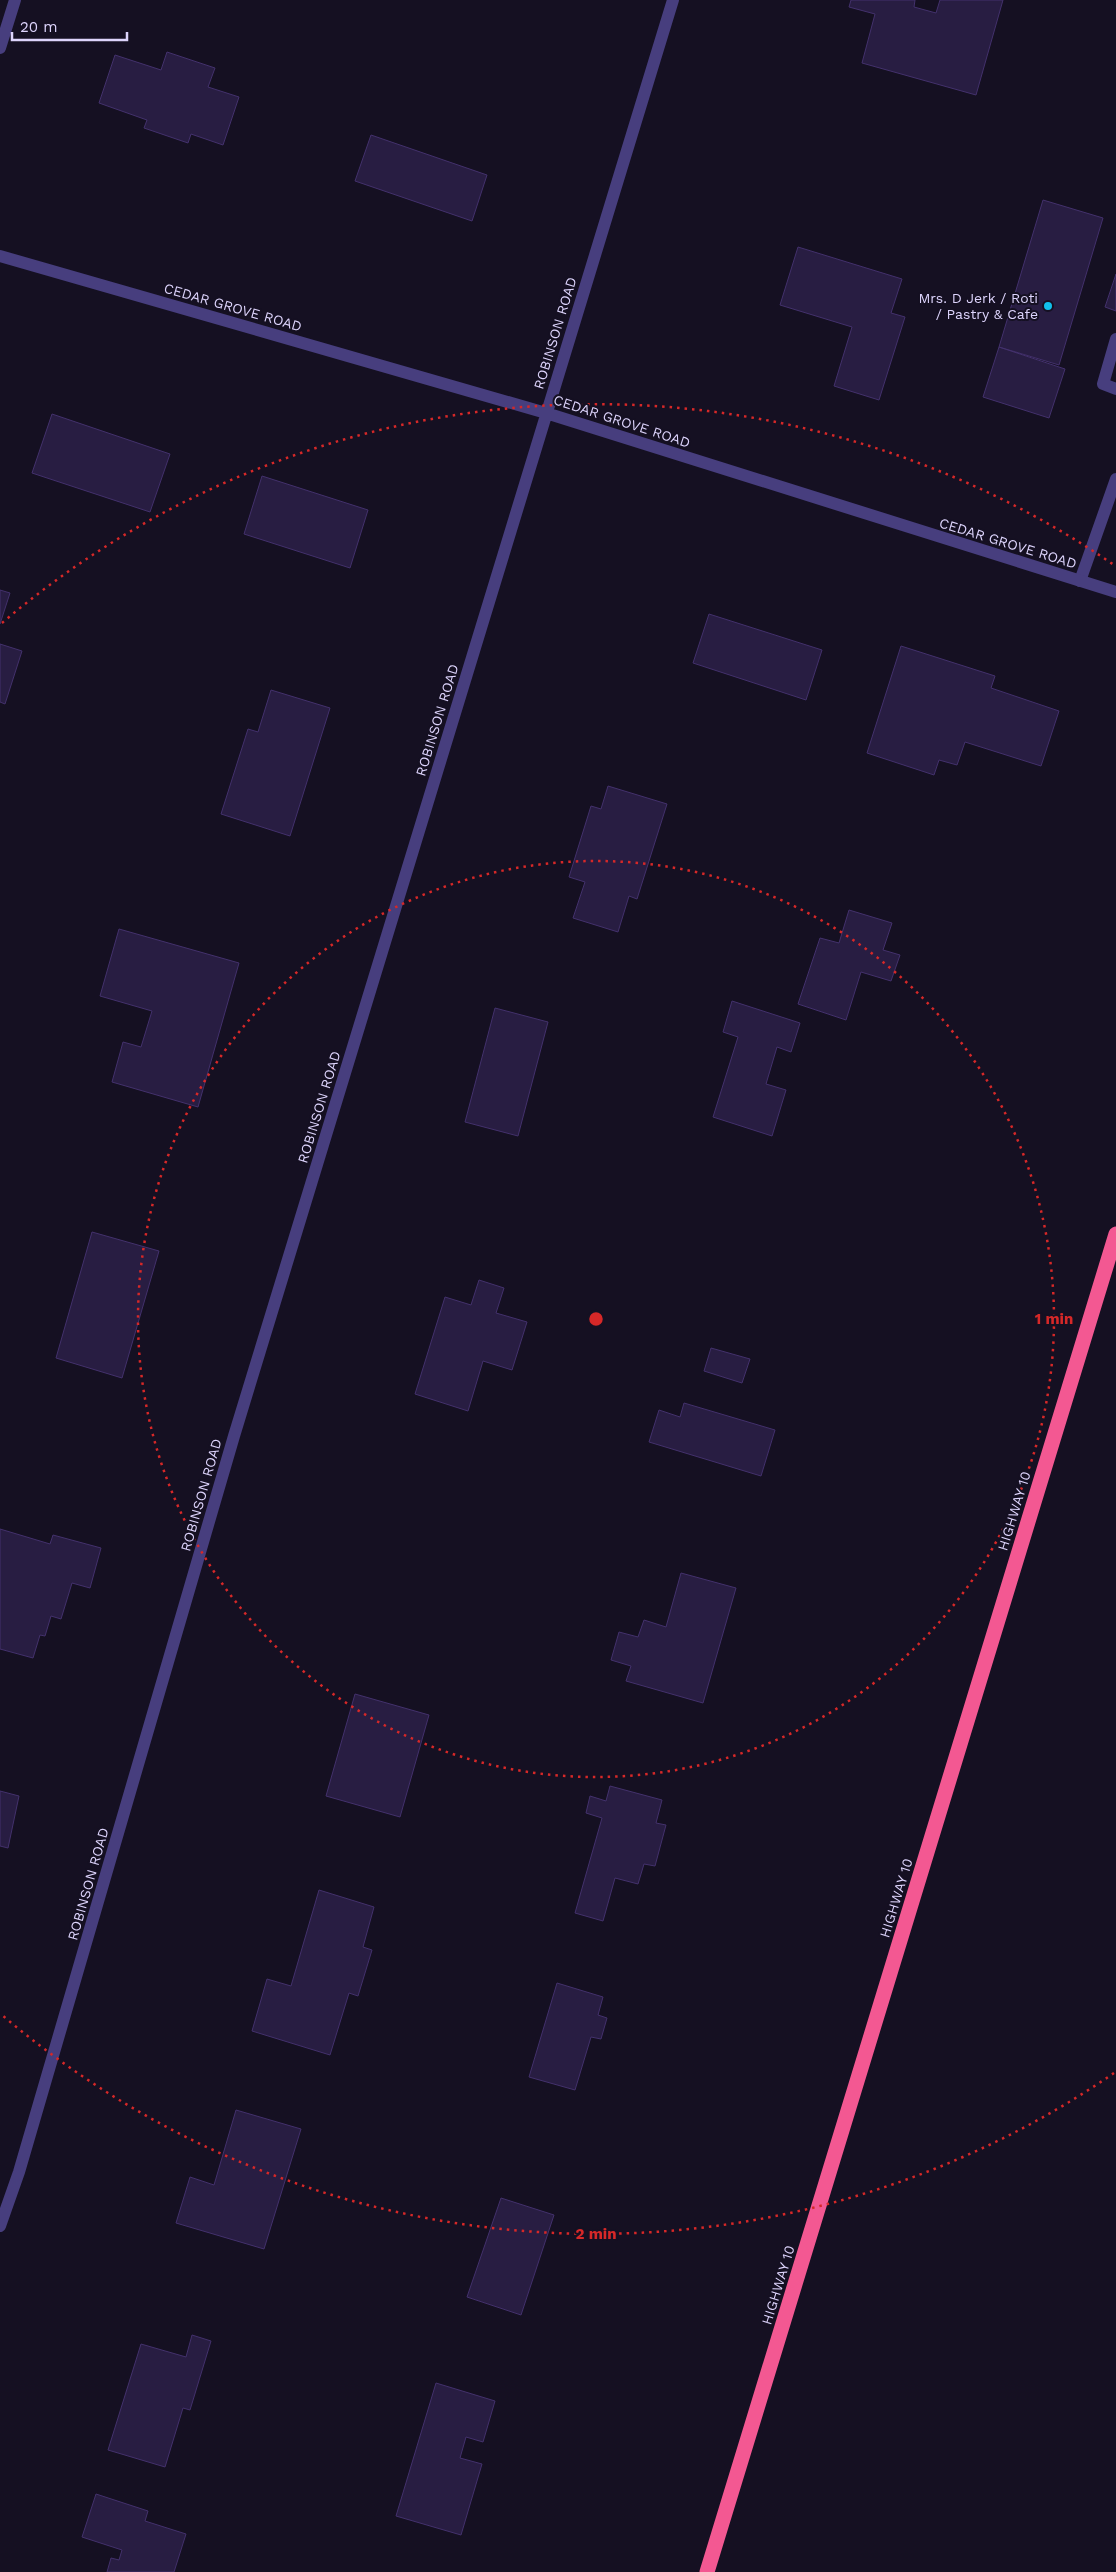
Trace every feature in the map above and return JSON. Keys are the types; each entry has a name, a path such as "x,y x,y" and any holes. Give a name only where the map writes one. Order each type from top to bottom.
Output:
{"highway":[{"name":"HIGHWAY 10","path":"707,2572 1116,1234"}],"street":[{"path":"0,48 16,0"},
{"name":"ROBINSON ROAD","path":"0,2226 19,2172 234,1436 673,0"},
{"name":"CEDAR GROVE ROAD","path":"0,256 546,413 1116,592"},
{"path":"1116,340 1103,384 1116,388"},
{"path":"1080,581 1116,478"}],"building":[{"path":"851,0 915,0 914,7 936,13 940,0 1003,0 976,95 862,63 875,14 849,7"},
{"path":"167,52 215,68 208,87 239,97 223,145 191,134 188,143 144,128 147,120 99,103 115,55 161,70"},
{"path":"371,135 487,175 472,221 355,181"},
{"path":"1043,200 1103,218 1059,365 999,347"},
{"path":"798,247 902,279 891,313 905,317 879,400 834,386 852,327 780,305"},
{"path":"1116,274 1116,311 1105,307"},
{"path":"999,347 1065,369 1049,418 983,397"},
{"path":"52,414 170,454 150,512 32,473"},
{"path":"262,476 368,510 350,568 244,534"},
{"path":"0,590 10,593 0,624"},
{"path":"709,614 822,650 806,700 693,663"},
{"path":"0,644 22,651 5,704 0,702"},
{"path":"901,646 995,676 991,688 1059,711 1041,766 965,742 957,765 939,760 934,775 867,753"},
{"path":"271,690 330,708 290,836 221,814 248,729 258,732"},
{"path":"608,786 667,804 637,899 629,896 618,932 573,918 585,882 569,877 591,806 601,809"},
{"path":"849,910 892,923 883,950 900,955 891,981 861,972 846,1020 798,1004 820,938 839,943"},
{"path":"119,929 239,963 198,1107 112,1082 123,1042 141,1047 152,1011 100,996"},
{"path":"732,1001 800,1023 791,1052 777,1047 766,1084 786,1090 772,1136 713,1117 738,1037 723,1032"},
{"path":"495,1008 548,1022 518,1136 465,1122"},
{"path":"92,1232 159,1251 122,1378 56,1358"},
{"path":"479,1280 504,1288 496,1313 527,1322 512,1370 483,1361 468,1411 415,1394 445,1297 471,1305"},
{"path":"711,1348 750,1359 742,1383 704,1371"},
{"path":"684,1403 775,1430 761,1476 649,1442 659,1410 680,1417"},
{"path":"0,1529 50,1544 53,1535 101,1548 90,1588 72,1583 61,1619 51,1616 45,1636 40,1635 33,1658 0,1649"},
{"path":"681,1573 736,1588 703,1703 626,1681 631,1666 611,1660 619,1632 638,1637 644,1620 666,1627"},
{"path":"355,1694 429,1715 400,1817 326,1796"},
{"path":"610,1786 662,1800 656,1823 666,1825 655,1866 644,1864 638,1884 615,1878 603,1921 575,1913 602,1818 586,1813 590,1796 606,1801"},
{"path":"0,1791 19,1796 8,1848 0,1846"},
{"path":"319,1890 374,1907 363,1947 372,1950 358,1996 349,1993 330,2055 252,2031 267,1979 291,1986"},
{"path":"557,1983 603,1997 598,2015 607,2018 601,2039 591,2037 575,2090 529,2077"},
{"path":"236,2110 301,2129 264,2249 176,2223 190,2177 214,2185"},
{"path":"501,2198 554,2215 521,2315 467,2297"},
{"path":"192,2335 211,2341 190,2410 183,2408 165,2467 108,2450 141,2344 186,2357"},
{"path":"436,2383 495,2401 483,2442 466,2437 460,2458 482,2464 461,2535 396,2516"},
{"path":"96,2494 148,2511 145,2521 186,2534 174,2572 107,2572 111,2558 119,2560 122,2550 82,2537"}],"place":[{"name":"Mrs. D Jerk / Roti / Pastry & Cafe","path":"1048,306"}]}
